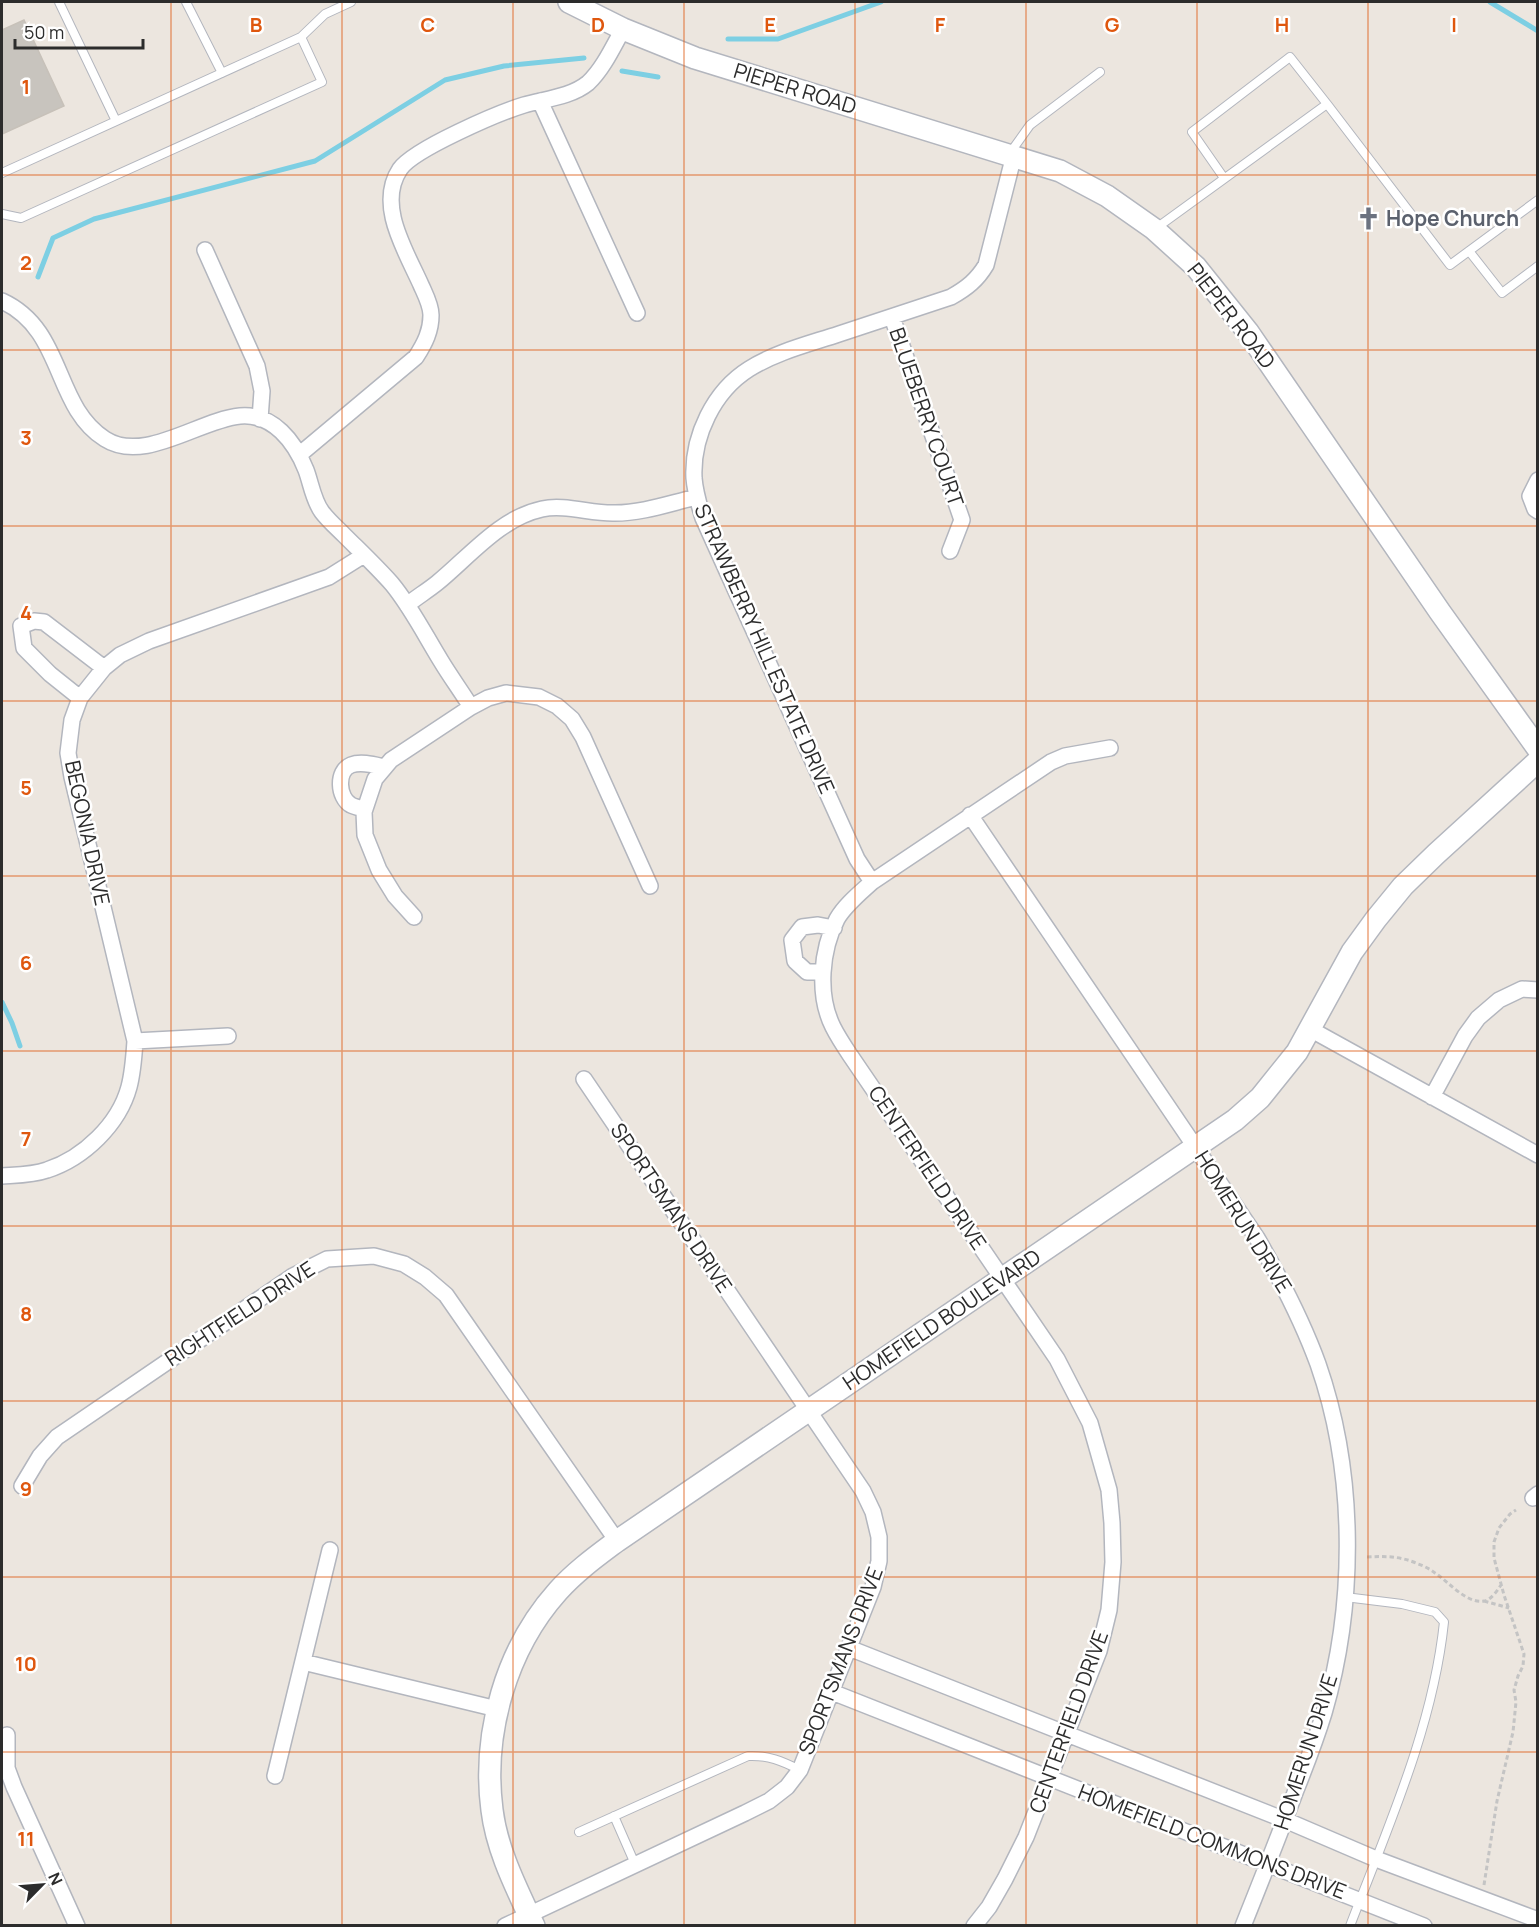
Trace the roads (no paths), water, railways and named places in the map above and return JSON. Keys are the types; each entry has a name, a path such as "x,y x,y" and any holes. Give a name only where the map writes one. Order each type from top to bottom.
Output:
{"street":[{"name":"PIEPER ROAD","path":"569,2 623,29 706,61 1060,171 1107,196 1154,230 1196,267 1248,332 1440,612 1538,749"},
{"path":"299,455 416,357 430,330 431,312 426,296 395,225 391,206 393,185 400,169 412,157 430,146 514,108 568,94 588,83 607,58 623,29"},
{"path":"540,101 637,313"},
{"name":"STRAWBERRY HILL ESTATE DRIVE","path":"872,882 857,859 703,518 694,477 697,452 710,410 720,394 737,377 752,367 784,353 951,297 978,278 986,265 1012,155"},
{"path":"205,250 256,366 262,391 260,419"},
{"path":"2,301 15,307 32,323 46,342 78,412 90,429 108,441 128,447 144,446 218,421 242,416 273,424 299,455 322,512 392,585 471,706"},
{"name":"BLUEBERRY COURT","path":"892,317 962,520 950,551"},
{"path":"1538,480 1530,496 1538,511"},
{"path":"407,605 436,584 503,526 523,516 543,509 616,513 636,511 697,497"},
{"name":"BEGONIA DRIVE","path":"2,1176 48,1170 72,1158 107,1129 129,1088 135,1041 68,753 72,720 80,698 104,668 120,655 149,641 329,577 364,555"},
{"path":"80,698 50,674 24,648 21,626 34,621 44,622 104,668"},
{"path":"414,917 395,896 379,870 365,835 364,809 380,773 391,760 471,706 506,693 540,697 557,706 572,719 583,737 650,886"},
{"name":"CENTERFIELD DRIVE","path":"974,1926 1005,1879 1026,1837 1099,1651 1109,1610 1113,1562 1109,1490 1090,1423 1057,1359 832,1026 825,1004 823,972 825,953 838,918 872,882 1051,762 1065,756 1110,748"},
{"name":"HOMEFIELD BOULEVARD","path":"531,1920 504,1857 492,1811 490,1776 497,1709 508,1674 539,1614 559,1590 584,1566 617,1541 1235,1120 1260,1098 1297,1052 1352,952 1403,886 1538,761"},
{"path":"364,809 350,804 342,794 341,780 345,770 352,765 369,764 380,773"},
{"name":"HOMERUN DRIVE","path":"970,815 1257,1238 1300,1319 1318,1366 1332,1413 1343,1475 1347,1532 1345,1597 1338,1652 1324,1713 1243,1926"},
{"path":"823,972 807,972 795,961 792,940 802,927 818,925 834,928"},
{"path":"1432,1096 1465,1036 1478,1018 1507,996 1522,989 1538,990"},
{"path":"1311,1029 1538,1155"},
{"path":"135,1041 228,1036"},
{"name":"SPORTSMANS DRIVE","path":"505,1926 531,1920 635,1864 769,1801 787,1787 800,1770 832,1692 873,1587 879,1561 879,1537 873,1512 863,1491 584,1079"},
{"name":"RIGHTFIELD DRIVE","path":"22,1486 40,1456 57,1437 293,1276 327,1259 374,1256 404,1264 446,1294 617,1541"},
{"path":"275,1776 330,1550"},
{"name":"HOMEFIELD COMMONS DRIVE","path":"849,1648 1481,1898 1533,1921"},
{"path":"303,1662 497,1709"},
{"name":"HOMEFIELD COMMONS DRIVE","path":"832,1692 1424,1926"},
{"path":"7,1735 7,1768 77,1926"}],"lane":[{"path":"59,2 116,121"},
{"path":"186,2 222,73"},
{"path":"2,173 301,37 325,14 348,2"},
{"path":"2,214 21,218 322,82 301,37"},
{"path":"1224,178 1192,132 1290,57 1450,265 1538,200"},
{"path":"1012,155 1030,125 1100,72"},
{"path":"1154,230 1326,104"},
{"path":"1469,251 1502,293 1538,266"},
{"path":"1345,1597 1435,1612 1444,1622 1442,1644 1429,1706 1409,1769 1350,1926"},
{"path":"579,1832 748,1756 762,1755 800,1770"},
{"path":"614,1816 635,1864"}],"waterway":[{"path":"728,39 778,39 881,2"},
{"path":"1490,2 1538,31"},
{"path":"38,277 53,238 94,219 315,161 445,80 504,66 584,58"},
{"path":"622,71 658,77"},
{"path":"2,1002 20,1046"}],"place":[{"name":"Hope Church","path":"1368,219"}]}
